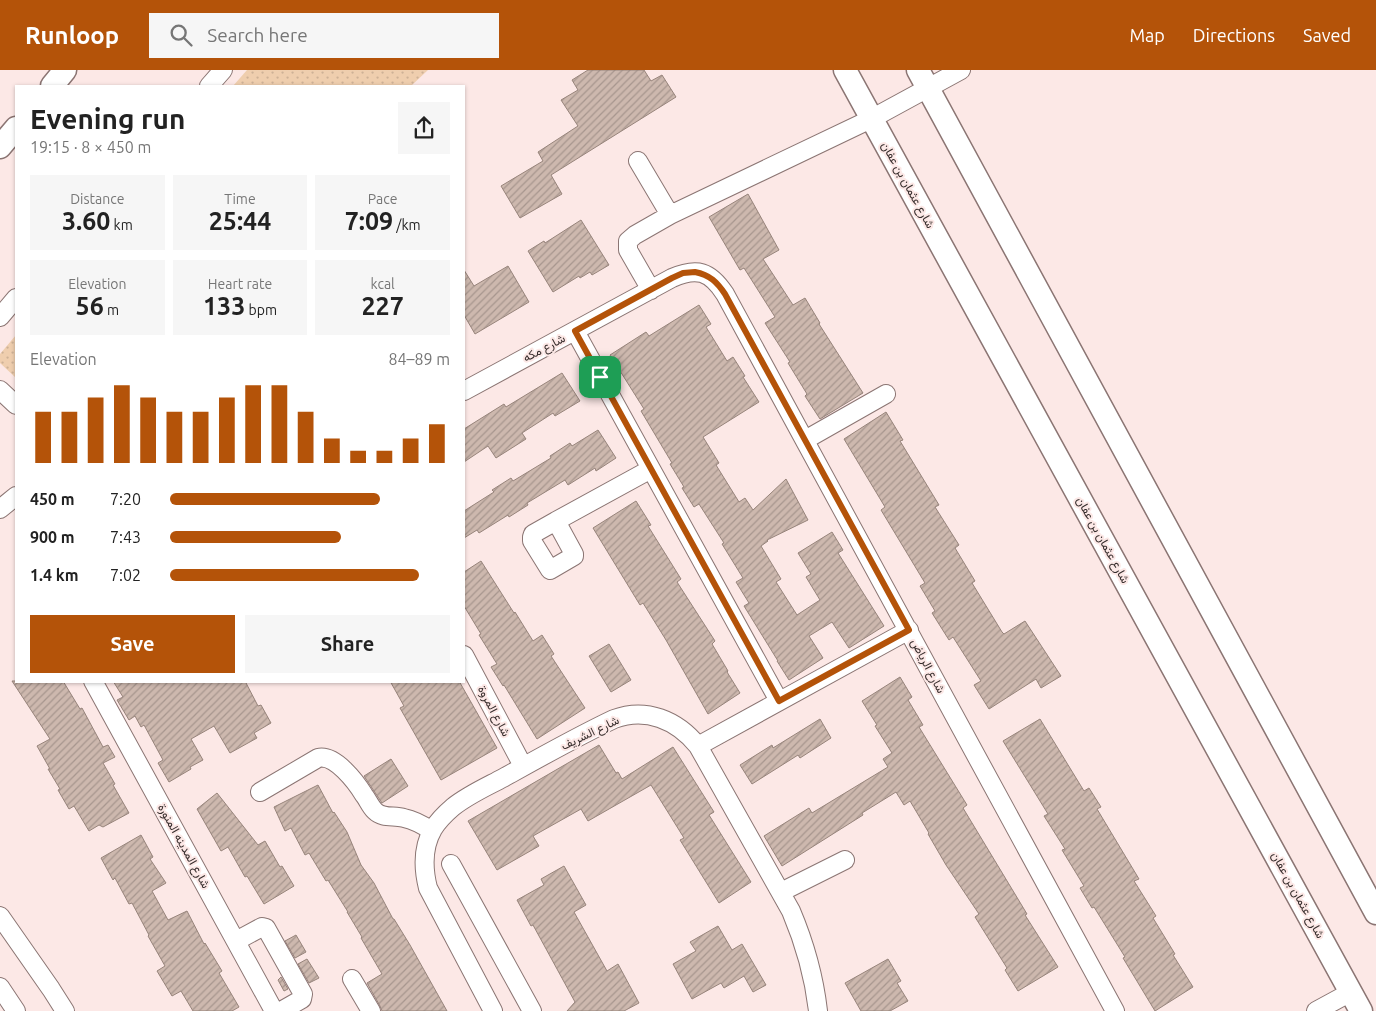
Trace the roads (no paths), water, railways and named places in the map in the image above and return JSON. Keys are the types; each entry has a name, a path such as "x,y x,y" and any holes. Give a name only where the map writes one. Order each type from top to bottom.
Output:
{"main road":[{"path":"53,85 66,70"},
{"name":"شارع عثمان بن عفان","path":"845,70 1356,1001"},
{"path":"923,79 1376,913"},
{"path":"0,147 15,129"}],"street":[{"path":"210,85 223,70"},
{"path":"650,290 628,250 628,241 635,235 670,215 872,119 923,79 962,70"},
{"path":"638,161 670,215"},
{"name":"شارع الرياض","path":"650,290 683,273 695,272 713,278 725,294 1115,1011"},
{"name":"شارع مكه","path":"465,391 650,290"},
{"path":"0,317 15,299"},
{"path":"575,331 779,701"},
{"path":"0,390 15,405"},
{"path":"805,440 886,394"},
{"path":"556,521 651,469"},
{"path":"0,509 15,497"},
{"path":"698,746 909,630"},
{"name":"شارع المروة","path":"465,657 523,766"},
{"name":"شارع المدينه المنورة","path":"94,683 274,1011"},
{"name":"شارع الشريف","path":"488,1009 428,888 424,863 425,852 432,831 440,819 455,806 523,766 616,718 642,714 656,716 669,721 686,732 698,746 781,892 797,925 807,952 818,1011"},
{"path":"260,792 318,758 327,758 349,776 378,814 406,818 432,831"},
{"path":"781,892 844,860"},
{"path":"451,864 532,1011"},
{"path":"0,916 65,1011"},
{"path":"236,942 262,927 265,927 267,930 304,994 302,999 281,1011"},
{"path":"352,979 371,1011"},
{"path":"0,987 16,1011"},
{"path":"1316,1011 1356,1001"}]}
